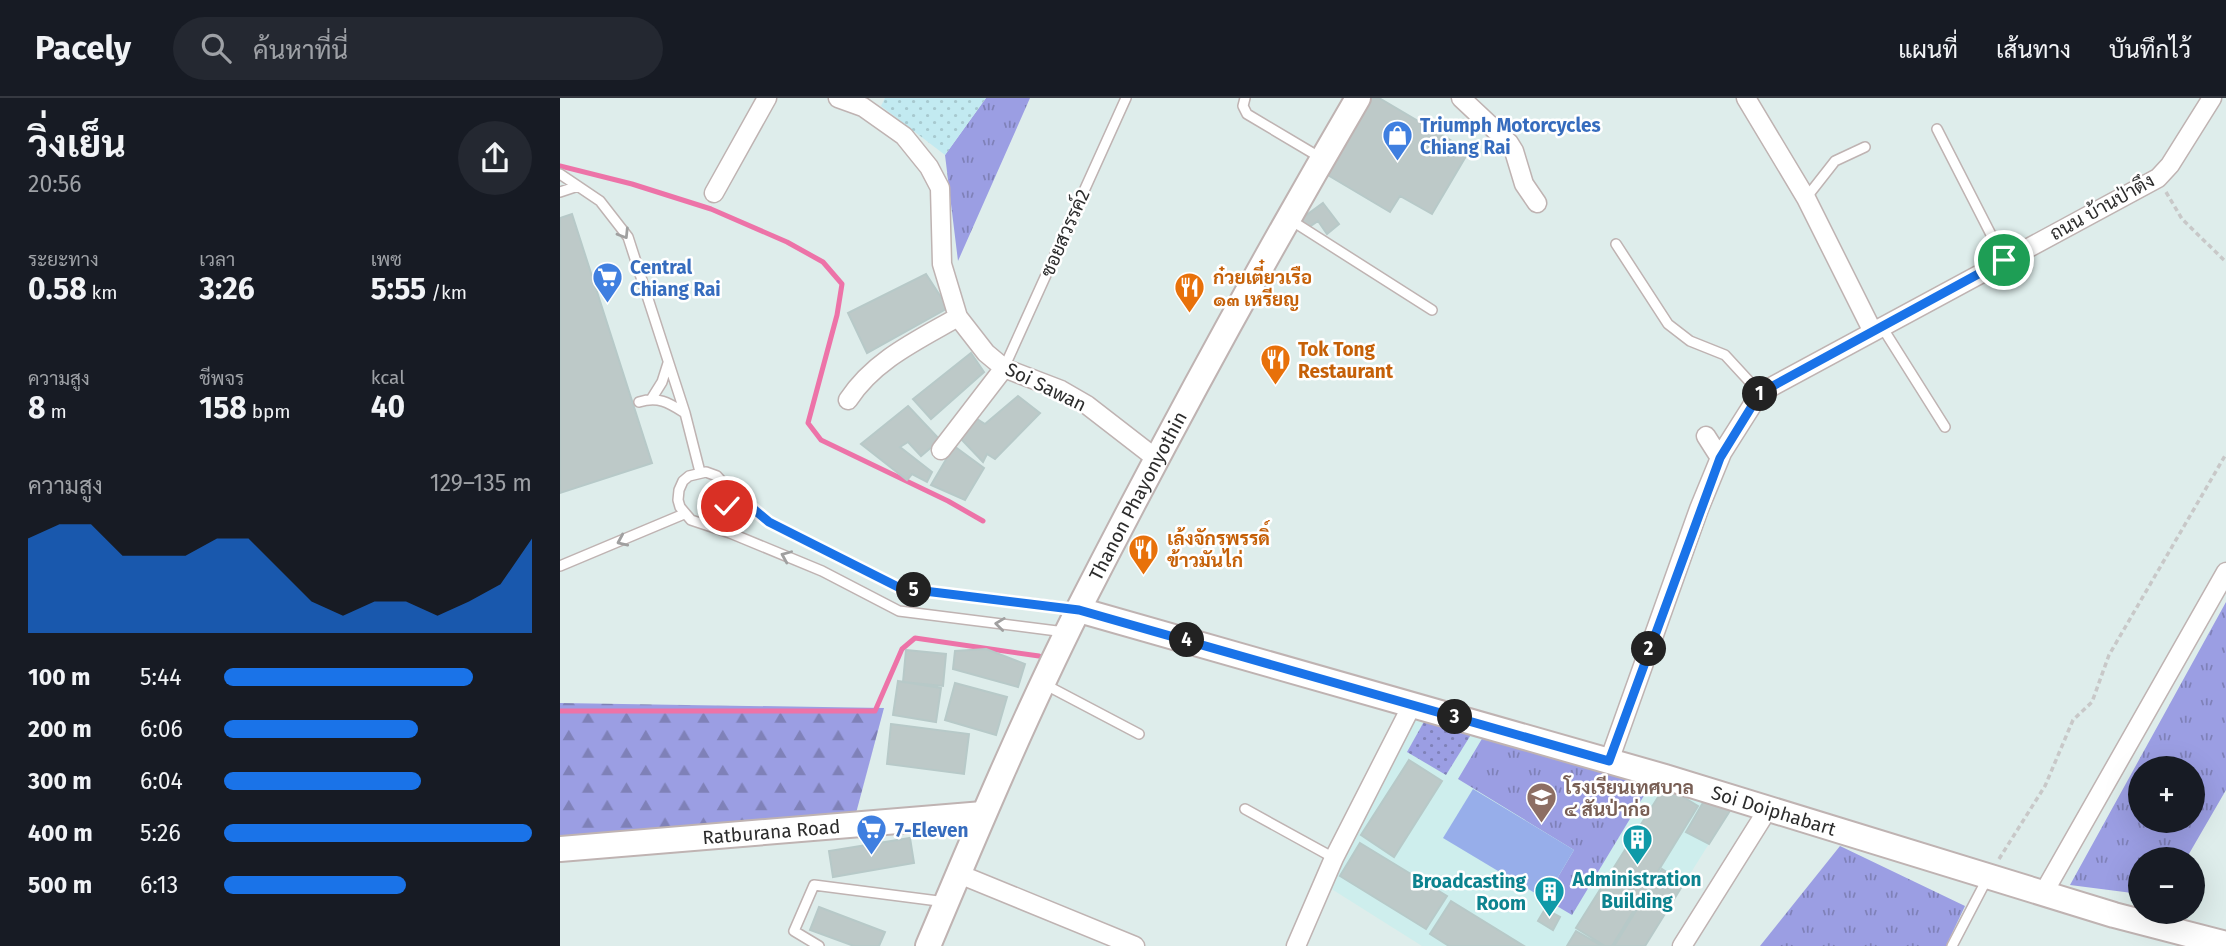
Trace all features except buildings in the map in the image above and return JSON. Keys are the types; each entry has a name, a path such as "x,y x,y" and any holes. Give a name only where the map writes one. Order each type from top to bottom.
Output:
{"street":[{"path":"714,193 767,98"},
{"name":"Soi Sawan","path":"838,98 863,107 904,136 929,167 940,188 942,264 958,317 986,353 1004,368 1061,390 1087,405 1158,460"},
{"name":"Thanon Phayonyothin","path":"928,946 984,814 1079,610 1288,218 1358,98"},
{"path":"1461,98 1509,143 1524,184 1536,203"},
{"path":"1746,98 1806,198 1878,329"},
{"name":"ถนน บ้านป่าตึง","path":"1760,393 2158,178 2170,165 2212,98"},
{"path":"848,400 857,386 878,365 958,317"},
{"path":"941,450 1004,368"},
{"path":"1609,761 1720,458 1760,393"},
{"path":"1706,436 1720,458"},
{"path":"2044,892 2226,572"},
{"name":"Soi Doiphabart","path":"1079,610 1609,761 2114,915 2226,944"},
{"path":"1296,946 1334,858 1412,705"},
{"path":"1682,946 1768,809"},
{"name":"Ratburana Road","path":"560,849 984,814"},
{"path":"959,874 1135,946"}],"lane":[{"name":"ซอยสวรรค์2","path":"1004,368 1126,98"},
{"path":"1245,98 1243,106 1247,114 1322,159"},
{"path":"1937,129 2004,260"},
{"path":"1806,198 1835,161 1865,147"},
{"path":"560,174 600,201 628,237 685,413 700,472"},
{"path":"560,192 578,186"},
{"path":"1288,218 1432,310"},
{"path":"1615,244 1668,324 1690,341 1725,355 1760,393"},
{"path":"1878,329 1945,428"},
{"path":"652,398 662,382 669,361"},
{"path":"639,402 652,398 673,405 685,413"},
{"path":"1068,633 899,611 822,571 691,520 684,514 678,500 679,490 683,481 700,472 717,476 769,522 900,588 1079,610"},
{"path":"701,523 718,519 724,512 729,499 726,486"},
{"path":"560,566 684,514"},
{"path":"1044,684 1139,734"},
{"path":"1245,809 1334,858"},
{"path":"1952,946 1989,876"},
{"path":"819,946 794,931 814,885 947,902"}],"path":[{"path":"2158,178 2182,219 2226,262"},
{"path":"1989,876 2045,786 2073,720 2092,702 2109,655 2226,454"}],"shaded area":[{"name":"โรงเรียนเทศบาล ๔ สันป่าก่อ","path":"1428,709 1737,799 1645,946 1422,946 1330,888 1412,721"},
{"path":"1473,789 1574,850 1545,899 1443,838"}],"green space":[{"path":"986,98 1030,98 958,261 945,155"},
{"path":"2226,602 2226,790 2205,826 2205,756 2141,756"},
{"path":"560,703 884,708 855,817 560,840"},
{"path":"1426,718 1472,733 1446,775 1407,752"},
{"path":"1489,727 1657,774 1572,915 1545,899 1574,850 1458,779"},
{"path":"2128,780 2128,833 2201,833 2193,847 2128,847 2128,892 2070,885"},
{"path":"1840,846 1965,906 1946,946 1760,946"}],"sand":[{"path":"885,98 986,98 945,155 881,106"}],"waterway":[{"path":"560,166 632,184 711,209 787,242 823,262 842,284 837,315 808,423 821,440 948,501 983,521"},
{"path":"560,711 875,711 902,649 915,638 1039,656"}],"place":[{"name":"Triumph Motorcycles Chiang Rai","path":"1397,163"},
{"name":"Central Chiang Rai","path":"607,305"},
{"name":"ก๋วยเตี๋ยวเรือ ๑๓ เหรียญ","path":"1190,315"},
{"name":"Tok Tong Restaurant","path":"1275,387"},
{"name":"เล้งจักรพรรดิ์ ข้าวมันไก่","path":"1144,576"},
{"name":"โรงเรียนเทศบาล ๔ สันป่าก่อ","path":"1541,825"},
{"name":"7-Eleven","path":"872,857"},
{"name":"Administration Building","path":"1637,867"},
{"name":"Broadcasting Room","path":"1549,919"}],"route":[{"path":"727,506 729,499 726,486 769,522 900,588 1079,610 1609,761 1699,509 1722,453 1760,393 2004,260"}]}
